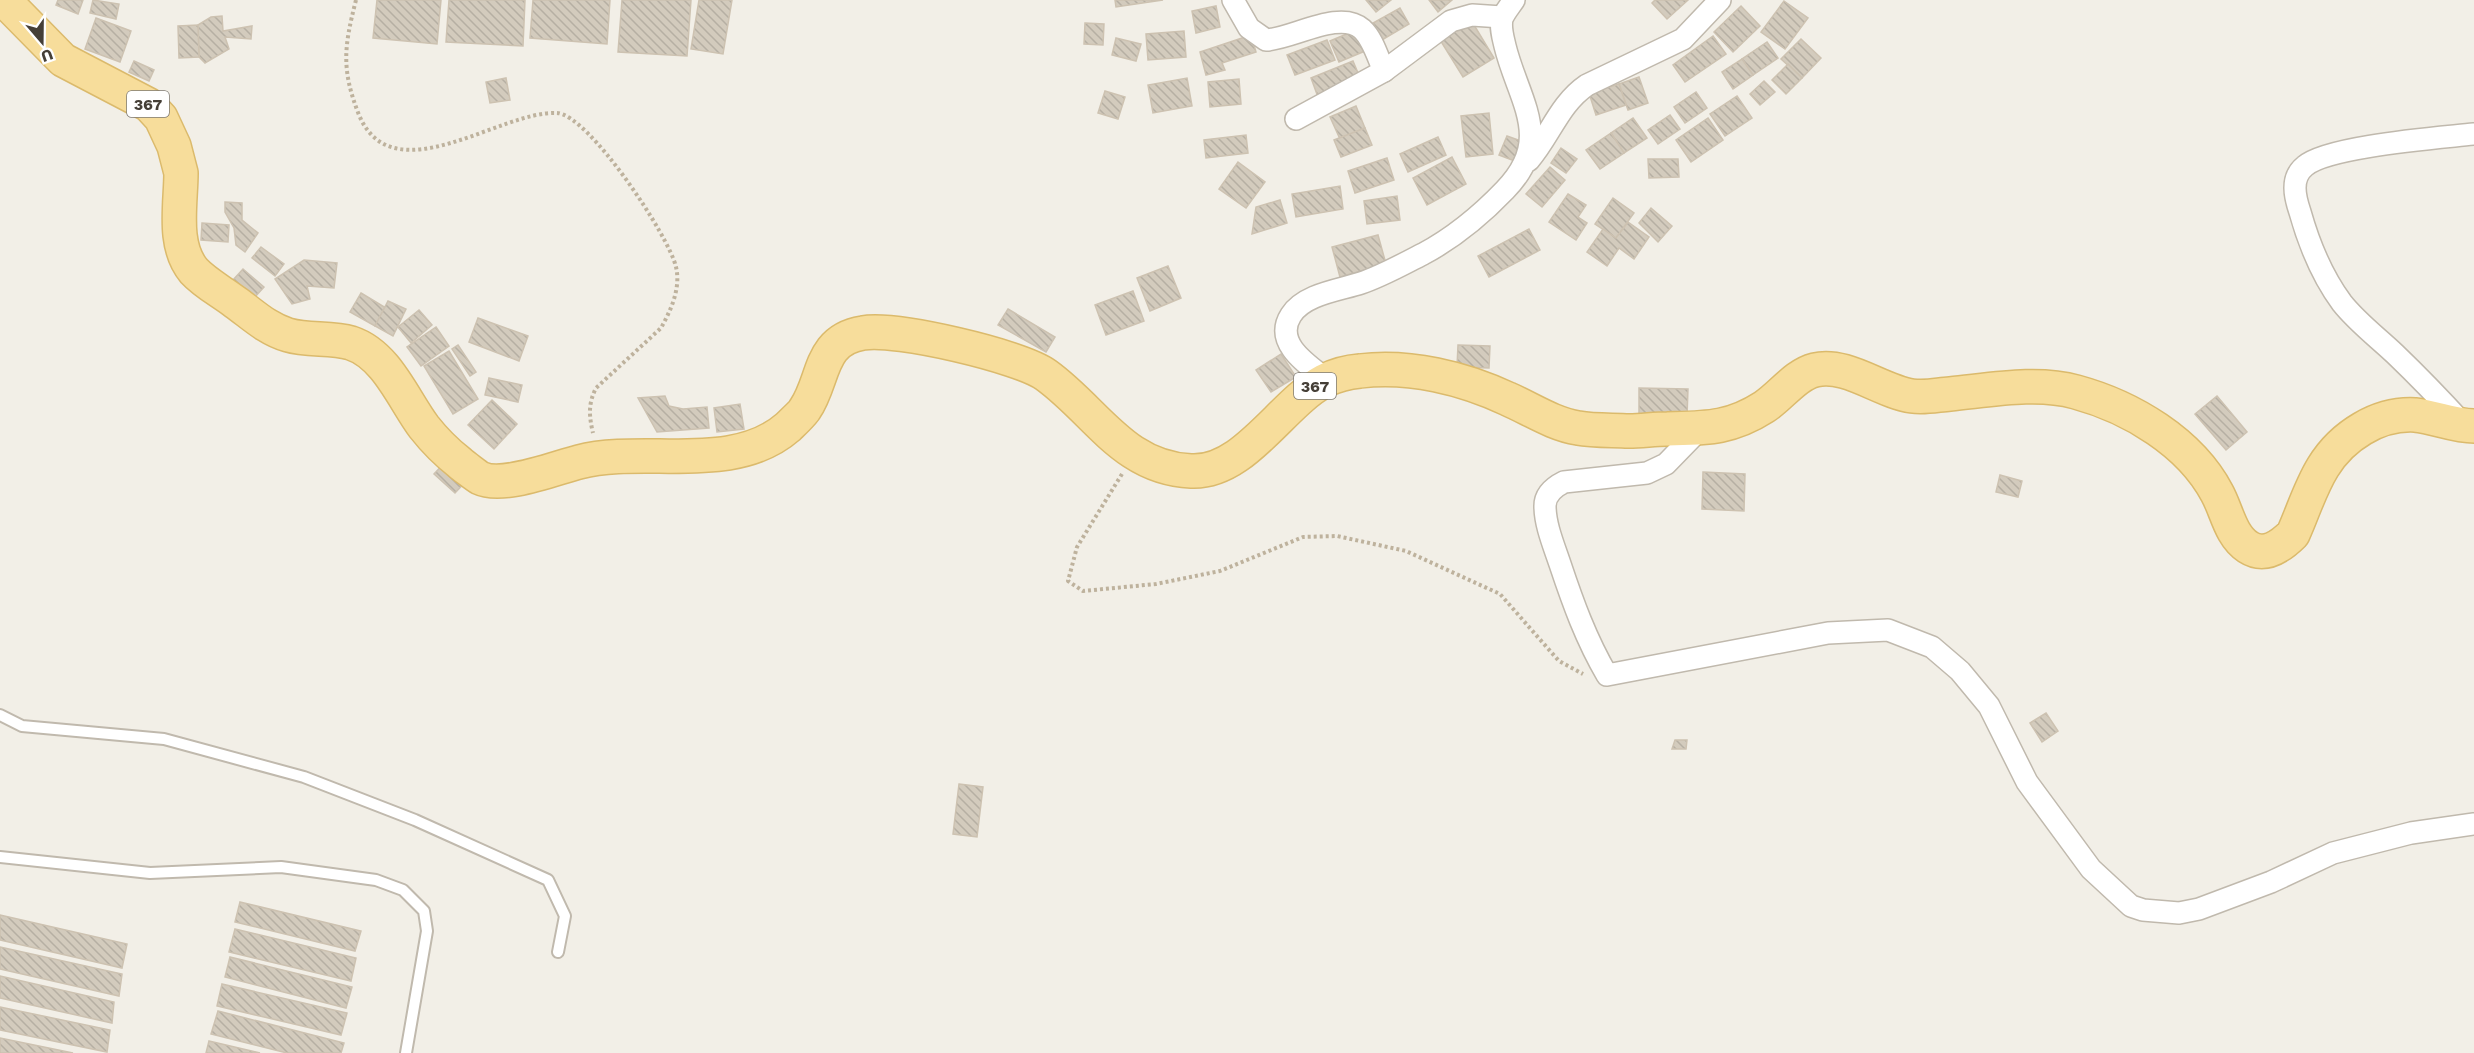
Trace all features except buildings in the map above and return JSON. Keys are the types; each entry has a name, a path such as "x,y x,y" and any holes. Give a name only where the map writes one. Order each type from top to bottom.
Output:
{"main road":[{"name":"367","path":"4,0 63,60 138,98 161,118 174,146 181,173 181,245 194,271 270,328 303,338 346,341 366,350 377,358 421,423 442,449 479,478 495,482 623,454 724,453 750,448 775,437 806,409 825,359 833,348 857,333 872,332 919,337 1028,365 1047,376 1134,454 1168,468 1202,472 1218,467 1240,453 1306,392 1326,379 1348,372 1371,369 1421,371 1491,391 1552,420 1580,429 1631,431 1721,427 1741,420 1772,402 1800,377 1815,370 1830,369 1851,374 1916,397 2028,387 2070,390 2109,403 2152,425 2165,435 2199,466 2218,494 2238,537 2252,550 2260,552 2273,549 2293,534 2324,464 2337,448 2360,429 2396,416 2416,415 2470,426"}],"street":[{"path":"1233,0 1249,28 1266,40 1276,40 1332,23 1356,25 1368,37 1384,71"},
{"path":"1326,379 1295,354 1286,334 1291,315 1302,304 1362,283 1425,253 1471,222 1507,189 1540,147 1552,125 1577,92 1683,39 1720,0"},
{"path":"1296,119 1384,71 1459,17 1508,9"},
{"path":"1508,9 1501,27 1509,60 1528,112 1531,135 1525,165"},
{"path":"2470,426 2359,322 2342,302 2306,235 2295,188 2298,174 2306,164 2331,154 2474,134"},
{"path":"1700,429 1658,470 1564,482 1547,495 1545,506 1551,537 1583,631 1607,675 1828,633 1888,630 1932,647 1959,671 1989,706 2027,782 2091,869 2131,906 2143,910 2179,913 2199,909 2271,882 2333,853 2411,833 2474,824"}],"lane":[{"path":"0,714 22,726 164,739 304,777 415,820 548,880 565,916 558,952"},
{"path":"0,857 150,873 281,867 376,880 403,890 424,911 427,931 406,1053"}],"path":[{"path":"356,0 345,55 346,77 362,121 380,141 401,150 430,147 454,142 538,113 560,113 574,120 602,150 655,222 668,244 676,267 678,282 668,315 661,328 596,388 590,401 590,417 597,458"},
{"path":"1134,454 1077,547 1068,581 1083,591 1156,584 1220,571 1303,537 1337,536 1406,551 1500,594 1559,661 1579,673 1595,677 1607,675"}]}
